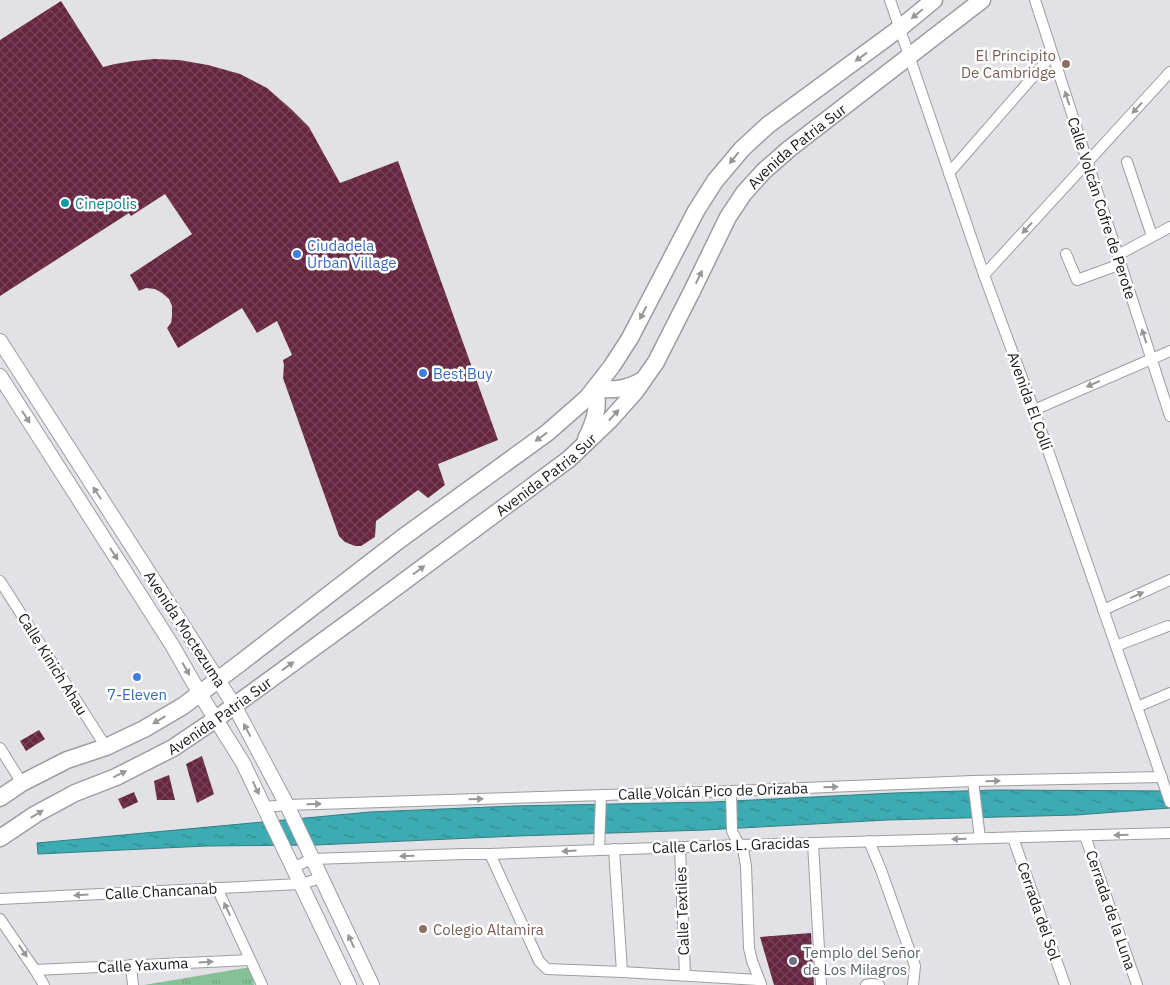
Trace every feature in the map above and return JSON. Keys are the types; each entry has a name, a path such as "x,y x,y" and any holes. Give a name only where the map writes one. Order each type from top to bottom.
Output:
{"main road":[{"name":"Avenida Patria Sur","path":"0,798 22,783 67,760 106,748 144,729 200,694 402,538 547,433 587,398 612,366 630,338 696,211 715,181 742,149 768,125 900,28 934,0"},
{"name":"Avenida Patria Sur","path":"0,838 36,814 75,793 116,777 173,748 356,617 568,459 610,420 636,392 656,362 728,217 744,193 788,149 982,0"},
{"path":"583,445 592,427 597,409 598,398 595,389 624,389 644,379"}],"street":[{"name":"Avenida El Colli","path":"890,0 984,275 1034,410 1170,802"},
{"name":"Calle Volcán Cofre de Perote","path":"1034,0 1170,416"},
{"path":"949,172 1052,55"},
{"path":"984,275 1170,72"},
{"path":"1127,162 1152,236"},
{"path":"1066,254 1077,280 1119,259 1170,226"},
{"name":"Avenida Moctezuma","path":"0,341 234,705 289,811 372,985"},
{"path":"1034,410 1170,351"},
{"name":"Avenida Moctezuma","path":"1,378 172,645 243,763 349,985"},
{"path":"1103,610 1170,580"},
{"name":"Calle Kinich Ahau","path":"0,581 106,748"},
{"path":"1116,646 1168,626"},
{"path":"1137,707 1170,693"},
{"path":"0,748 22,783"},
{"name":"Calle Volcán Pico de Orizaba","path":"267,810 289,811 731,795 973,782 1162,777"},
{"path":"973,782 980,838"},
{"path":"490,854 539,961 547,969 685,975 760,983 749,948 745,854 732,831 731,795"},
{"path":"599,849 601,799"},
{"name":"Calle Carlos L. Gracidas","path":"294,867 309,853 490,854 599,849 1170,833"},
{"name":"Cerrada de la Luna","path":"1085,836 1137,985"},
{"name":"Cerrada del Sol","path":"1013,838 1065,985"},
{"path":"868,841 881,870 915,966 913,985"},
{"path":"813,843 821,985"},
{"name":"Calle Textiles","path":"680,847 685,975"},
{"path":"614,849 622,972"},
{"name":"Calle Chancanab","path":"0,899 302,884 321,878"},
{"path":"217,888 262,985"},
{"path":"0,918 44,985"},
{"name":"Calle Yaxuma","path":"35,970 250,960"},
{"path":"130,965 133,985"},
{"path":"866,985 879,985"}],"green space":[{"path":"251,967 254,985 144,985"}],"water":[{"path":"997,790 1170,791 1170,808 1076,815 887,820 705,830 316,845 206,846 38,854 37,843 370,812 514,806 713,802"}],"building":[{"name":"Ciudadela Urban Village","path":"61,1 103,67 154,59 179,60 208,65 240,74 267,88 309,127 340,183 398,161 498,440 438,464 445,485 428,498 418,490 376,521 375,537 361,546 345,542 339,536 283,378 283,360 292,355 277,321 257,333 242,308 178,348 167,328 171,323 172,316 172,306 169,299 155,289 146,288 139,291 130,275 192,234 165,194 131,216 129,213 0,296 0,40"},
{"path":"39,730 45,739 26,751 20,741"},
{"path":"202,756 214,794 197,803 186,764"},
{"path":"169,775 175,800 157,800 154,781"},
{"path":"134,792 138,802 123,809 118,799"},
{"name":"Templo del Señor de Los Milagros","path":"811,933 814,985 774,985 760,937"}],"place":[{"name":"El Principito De Cambridge","path":"1066,64"},
{"name":"Cinepolis","path":"65,203"},
{"name":"Ciudadela Urban Village","path":"297,254"},
{"name":"Best Buy","path":"423,373"},
{"name":"7-Eleven","path":"137,677"},
{"name":"Colegio Altamira","path":"423,929"},
{"name":"Templo del Señor de Los Milagros","path":"793,961"}]}
